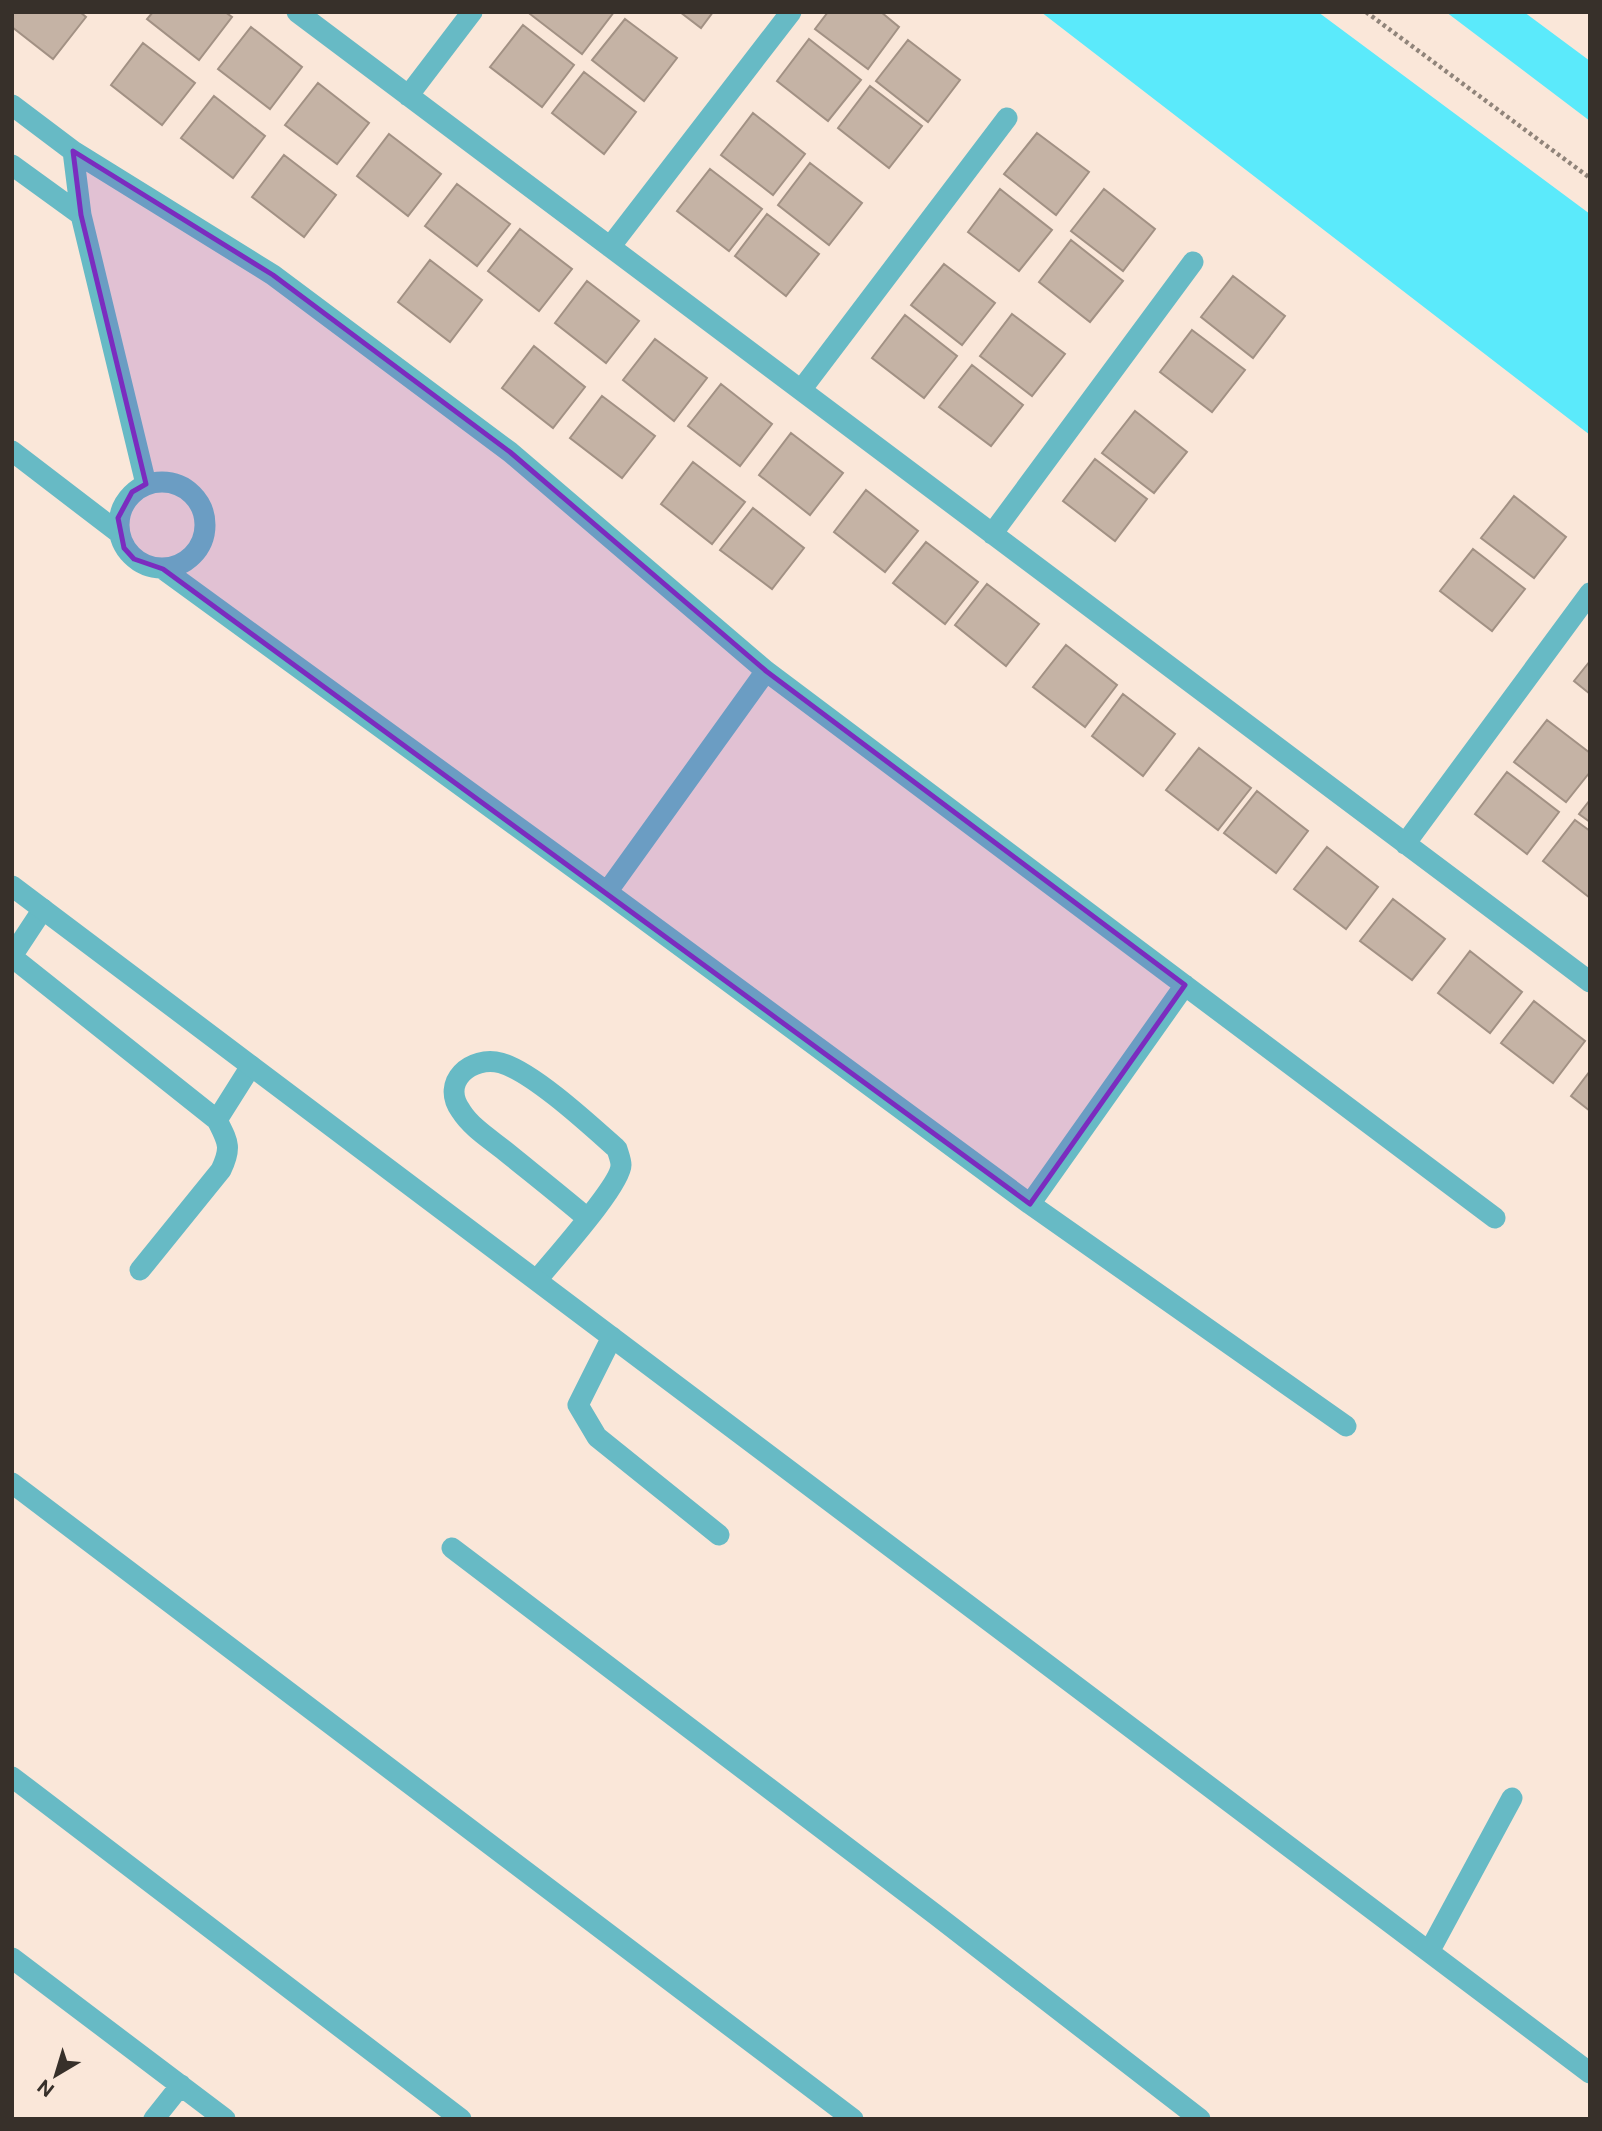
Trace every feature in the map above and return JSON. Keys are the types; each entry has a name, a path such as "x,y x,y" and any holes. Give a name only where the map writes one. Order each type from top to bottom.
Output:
{"street":[{"path":"296,12 1590,982"},
{"path":"408,96 472,12"},
{"path":"610,247 791,12"},
{"path":"12,105 73,151 273,275 499,444 766,671 1495,1218"},
{"path":"801,390 1007,118"},
{"path":"73,151 80,215 146,484"},
{"path":"12,165 80,215"},
{"path":"992,534 1193,262"},
{"path":"12,451 119,533"},
{"path":"160,481 175,483 189,491 199,502 204,517 205,531 200,546 191,558 178,566 163,569 134,559 124,548 119,533 118,518 123,504 132,492 146,484 160,481"},
{"path":"163,569 1030,1204 1346,1426"},
{"path":"1405,844 1590,593"},
{"path":"607,892 766,671"},
{"path":"12,886 1590,2073"},
{"path":"43,909 12,957 217,1120 228,1141 228,1155 221,1170 140,1270"},
{"path":"1030,1204 1185,985"},
{"path":"537,1280 587,1218 616,1181 621,1165 617,1149 528,1076 503,1064 488,1061 471,1066 459,1074 453,1093 460,1111 478,1129 587,1218"},
{"path":"217,1120 251,1066"},
{"path":"612,1337 578,1405 597,1437 719,1535"},
{"path":"12,1483 853,2119"},
{"path":"452,1548 1200,2119"},
{"path":"12,1777 461,2119"},
{"path":"1429,1952 1512,1798"},
{"path":"12,1958 225,2119"},
{"path":"154,2119 181,2085"}],"path":[{"path":"1366,12 1590,178"}],"highlighted area":[{"path":"73,151 273,275 510,452 766,671 1185,985 1030,1204 163,569 134,559 124,548 118,518 132,492 146,484 81,215"}],"water":[{"path":"1041,12 1318,12 1590,214 1590,435"},
{"path":"1446,12 1524,12 1590,61 1590,121"}],"building":[{"path":"12,12 80,12 86,17 53,59 12,27"},
{"path":"153,12 225,12 232,17 199,60 147,19"},
{"path":"614,12 582,54 530,14"},
{"path":"680,12 713,12 701,28"},
{"path":"828,12 881,12 899,27 868,69 815,29"},
{"path":"625,19 677,58 644,101 592,60"},
{"path":"523,25 574,65 542,107 490,67"},
{"path":"251,27 302,67 270,109 218,69"},
{"path":"809,39 861,80 828,121 777,81"},
{"path":"908,40 960,80 928,122 876,81"},
{"path":"143,43 195,83 162,125 111,85"},
{"path":"584,72 636,112 604,154 552,113"},
{"path":"318,83 369,123 337,164 285,125"},
{"path":"870,86 922,126 889,168 838,128"},
{"path":"214,96 265,136 233,178 181,138"},
{"path":"753,113 805,154 773,195 721,155"},
{"path":"1037,133 1089,172 1056,215 1004,174"},
{"path":"389,134 441,174 408,216 357,176"},
{"path":"284,155 336,195 304,237 252,197"},
{"path":"810,163 862,203 829,245 778,205"},
{"path":"710,169 762,209 729,251 677,211"},
{"path":"457,184 510,224 477,266 425,226"},
{"path":"1000,189 1052,230 1019,271 968,232"},
{"path":"1104,189 1155,229 1123,271 1071,231"},
{"path":"767,214 819,254 786,296 735,256"},
{"path":"520,229 572,269 539,311 488,271"},
{"path":"1071,240 1123,281 1090,322 1039,282"},
{"path":"430,260 482,300 450,342 398,302"},
{"path":"944,264 995,303 962,345 911,305"},
{"path":"1233,276 1285,316 1253,358 1201,317"},
{"path":"587,281 639,321 606,363 555,323"},
{"path":"1012,314 1065,354 1032,396 980,356"},
{"path":"905,315 957,356 924,398 872,358"},
{"path":"1192,330 1245,370 1212,412 1160,372"},
{"path":"655,339 707,378 674,421 623,380"},
{"path":"534,346 585,387 553,428 502,388"},
{"path":"972,365 1023,405 991,446 939,407"},
{"path":"721,384 772,424 740,466 688,426"},
{"path":"602,396 655,436 622,478 570,438"},
{"path":"1135,411 1187,452 1154,493 1102,453"},
{"path":"791,433 843,473 810,515 759,475"},
{"path":"1095,459 1147,499 1115,541 1063,501"},
{"path":"693,462 745,502 712,544 661,504"},
{"path":"866,490 918,531 885,572 834,532"},
{"path":"1514,496 1566,537 1534,578 1481,538"},
{"path":"753,508 804,548 772,589 720,550"},
{"path":"926,542 978,582 945,624 893,583"},
{"path":"1473,549 1525,589 1492,631 1440,591"},
{"path":"987,584 1039,624 1006,666 955,625"},
{"path":"1066,645 1117,685 1085,727 1033,687"},
{"path":"1590,661 1590,694 1574,681"},
{"path":"1123,694 1175,734 1143,776 1092,736"},
{"path":"1547,720 1590,753 1590,772 1566,802 1514,762"},
{"path":"1199,748 1251,788 1218,830 1166,790"},
{"path":"1507,772 1559,812 1527,854 1475,814"},
{"path":"1257,791 1308,831 1276,873 1224,833"},
{"path":"1590,800 1590,822 1579,814"},
{"path":"1575,820 1590,831 1590,898 1543,861"},
{"path":"1327,847 1378,887 1346,929 1294,889"},
{"path":"1393,899 1445,939 1412,980 1360,941"},
{"path":"1470,951 1522,992 1490,1033 1438,993"},
{"path":"1534,1001 1585,1041 1553,1083 1501,1043"},
{"path":"1590,1071 1590,1111 1571,1096"}]}
